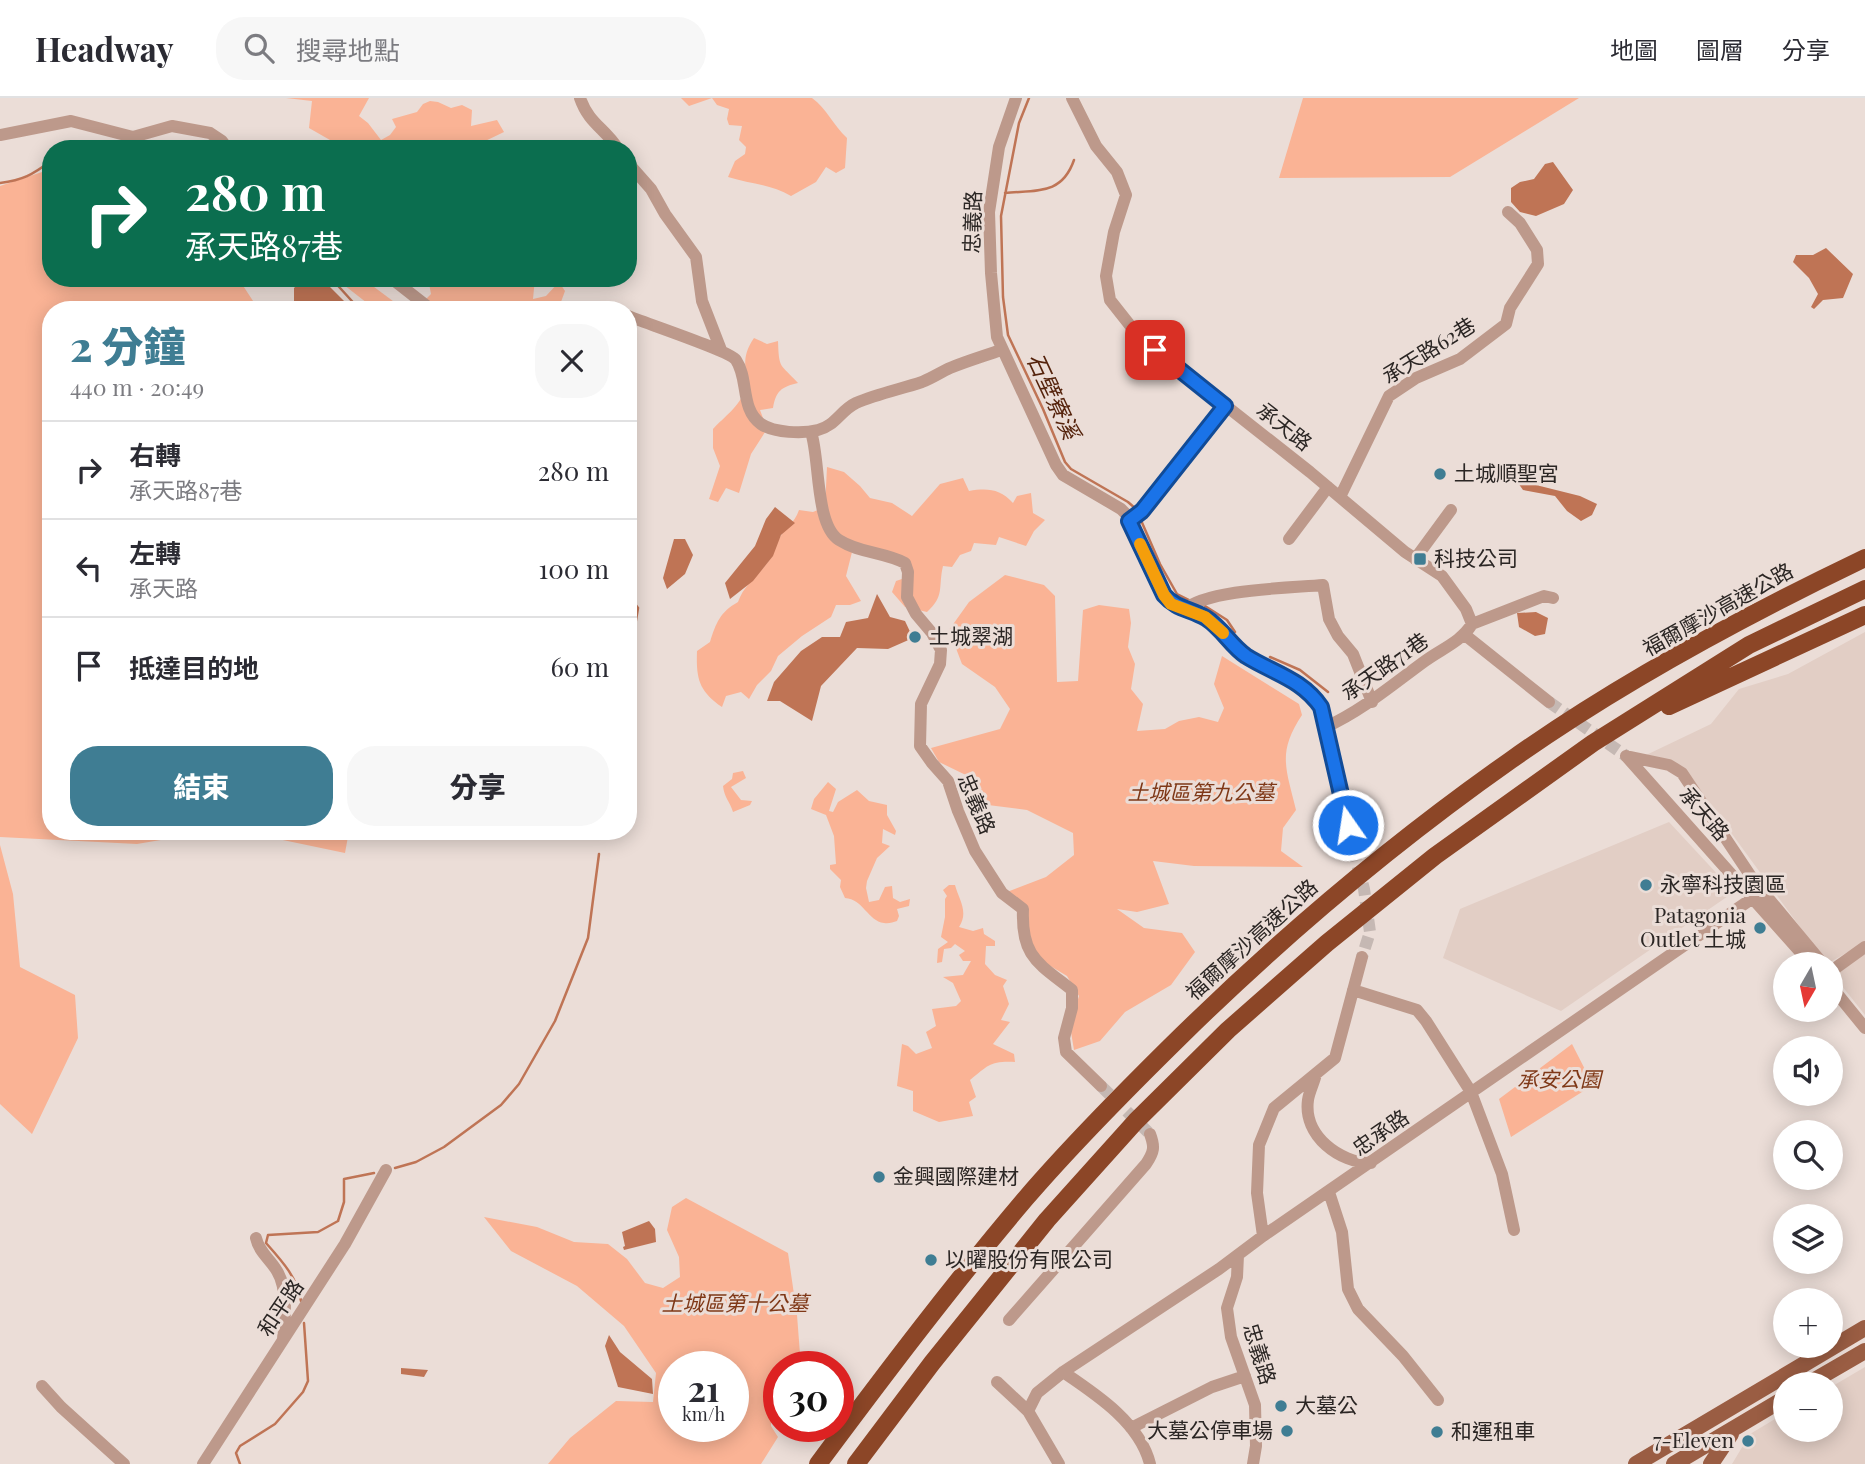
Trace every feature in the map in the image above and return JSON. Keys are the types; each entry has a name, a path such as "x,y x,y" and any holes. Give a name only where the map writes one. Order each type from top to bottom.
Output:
{"highway":[{"name":"福爾摩沙高速公路","path":"818,1464 904,1348 1027,1197 1125,1090 1302,923 1415,830 1565,724 1640,678 1865,558"},
{"path":"856,1464 932,1363 1047,1220 1136,1121 1228,1030 1327,943 1435,856 1609,734 1749,645 1865,589"},
{"path":"1609,734 1865,615"}],"main road":[{"path":"1636,1464 1865,1328"},
{"path":"1829,1372 1865,1351"},
{"path":"1674,1464 1773,1405"},
{"path":"1711,1464 1735,1427"}],"street":[{"path":"580,98 585,113 612,140"},
{"name":"忠義路","path":"1016,98 999,147 989,212 991,273 997,337 1001,350 1063,475 1135,516 1164,595 1171,604 1205,617 1244,654 1311,692 1321,707 1353,849"},
{"name":"承天路","path":"1072,98 1096,146 1117,172 1126,195 1114,232 1106,275 1110,300 1140,338 1415,559 1442,576 1466,609 1468,629 1549,702"},
{"path":"0,135 71,121 133,137 172,126 210,133 220,140"},
{"path":"637,173 651,189 665,214 696,257 702,301 720,350"},
{"name":"承天路62巷","path":"1340,497 1389,396 1416,379 1460,359 1506,324 1510,308 1538,264 1537,250 1520,223 1508,212"},
{"path":"402,287 420,301"},
{"path":"637,319 720,350 736,359 753,416 761,424 786,430 811,432 830,426 846,410 859,402 928,380 947,369 1001,350"},
{"path":"1135,516 1225,406"},
{"name":"忠義路","path":"811,432 821,499 828,525 837,539 863,550 890,555 905,564 908,572 907,597 941,650 940,664 921,705 920,747 948,781 975,851 1002,893 1023,909 1022,928 1029,952 1043,969 1072,990 1072,1008 1064,1038 1066,1052 1101,1086"},
{"path":"1289,539 1328,487"},
{"path":"1415,559 1451,510"},
{"path":"1187,608 1213,596 1323,585 1329,619 1338,636 1353,654 1371,702"},
{"name":"承天路71巷","path":"1326,727 1352,715 1371,702 1468,629 1544,596 1553,598"},
{"name":"承天路","path":"1802,952 1758,895 1682,773 1669,765 1626,756 1758,895 1812,952"},
{"path":"1644,775 1658,764"},
{"path":"1657,789 1657,773 1666,771 1679,777 1695,792"},
{"name":"忠承路","path":"1028,1411 1037,1393 1063,1372 1238,1255 1758,895"},
{"path":"1843,963 1865,947"},
{"path":"1263,1236 1257,1193 1259,1145 1274,1108 1335,1058 1362,957"},
{"path":"1353,990 1417,1010 1471,1092 1502,1174 1514,1230"},
{"path":"1843,1001 1865,1028"},
{"path":"1316,1074 1307,1103 1321,1141 1349,1158 1361,1163 1371,1163"},
{"path":"1009,1320 1146,1164 1153,1154 1154,1146 1150,1134"},
{"name":"和平路","path":"204,1464 345,1244 386,1170"},
{"path":"1329,1192 1342,1232 1348,1289 1358,1309 1403,1356 1438,1400"},
{"path":"256,1238 258,1247 278,1273 282,1287 283,1340"},
{"name":"忠義路","path":"1238,1255 1237,1277 1227,1308 1231,1337 1255,1405 1256,1446 1253,1464"},
{"path":"1063,1372 1104,1403 1131,1428 1144,1445 1150,1464"},
{"path":"1131,1428 1212,1387 1245,1376"},
{"path":"997,1382 1028,1411 1059,1464"},
{"path":"42,1386 61,1408 124,1464"}],"shaded area":[{"path":"1553,162 1573,190 1564,204 1536,216 1520,212 1511,202 1511,188 1520,182 1534,179 1545,164"},
{"path":"1826,248 1853,274 1843,298 1823,300 1814,309 1811,307 1818,294 1809,278 1793,262 1796,255 1813,255"},
{"path":"330,287 344,301 294,301 294,288"},
{"path":"1516,480 1580,496 1597,504 1592,515 1581,521 1567,511 1555,496 1523,490"},
{"path":"775,507 795,523 781,535 773,556 753,581 730,599 725,583 755,546 766,519"},
{"path":"674,539 685,539 693,555 685,574 667,589 663,578"},
{"path":"877,594 890,617 905,621 913,638 888,649 857,648 821,686 812,721 780,701 767,701 774,682 801,651 822,637 840,637 846,622 868,618"},
{"path":"1536,612 1548,618 1545,634 1535,636 1519,627 1517,613"},
{"path":"1865,632 1865,942 1843,955 1843,952 1818,952 1694,782 1642,757 1711,724 1739,689 1788,674"},
{"path":"1669,822 1734,892 1561,1011 1443,958 1460,909"},
{"path":"1865,953 1865,1015 1843,987 1843,969"},
{"path":"649,1221 655,1229 656,1242 624,1250 622,1232"},
{"path":"609,1335 620,1352 652,1379 653,1394 618,1387 605,1346"},
{"path":"1865,1367 1865,1464 1732,1464 1750,1434 1773,1420 1773,1442 1843,1442 1843,1380"},
{"path":"401,1368 428,1370 424,1377 401,1374"}],"green space":[{"path":"286,98 369,98 359,116 381,140 330,140 309,128 312,101"},
{"path":"681,98 712,98 689,106"},
{"path":"712,98 812,98 847,138 845,168 836,173 826,167 816,182 791,196 728,177 735,161 745,154 746,147 739,140 742,126 729,125 729,109 717,105"},
{"path":"1303,98 1579,98 1450,177 1279,178"},
{"path":"430,101 451,108 462,105 472,110 471,126 497,120 504,132 487,140 381,140 390,135 396,127 392,119 417,112 423,104"},
{"path":"42,172 42,287 244,287 253,301 42,301 42,839 0,837 0,186"},
{"path":"347,287 374,287 393,301 364,301"},
{"path":"430,287 534,287 533,299 546,296 554,287 562,287 565,291 561,301 424,301 431,294"},
{"path":"754,338 767,344 778,341 782,365 798,383 780,391 773,408 760,410 767,429 751,454 739,493 726,488 718,502 709,499 720,466 713,448 713,429 742,396 745,359"},
{"path":"827,467 844,472 870,498 892,503 912,516 940,484 963,478 969,491 993,491 1013,503 1017,496 1031,493 1033,513 1045,520 1034,531 1026,546 999,537 996,545 974,543 971,551 960,555 952,567 943,566 939,596 927,612 905,607 892,592 896,581 908,577 907,564 854,544 846,576 861,601 850,605 836,605 831,617 778,656 771,671 757,685 749,699 741,692 726,696 722,707 700,684 697,651 710,642 723,614 738,602 748,584 771,558 779,539 799,510 813,512 825,507"},
{"name":"土城區第九公墓","path":"1005,575 1044,585 1055,596 1057,682 1078,681 1083,610 1099,605 1129,609 1131,623 1128,647 1135,664 1131,689 1143,704 1137,731 1165,729 1179,721 1199,717 1218,722 1224,708 1214,684 1222,656 1299,704 1302,715 1286,751 1287,772 1296,810 1283,828 1281,851 1303,867 1194,866 1153,861 1169,904 1137,912 1117,909 1144,928 1182,933 1195,952 1171,985 1125,1012 1100,1041 1074,1050 1070,1026 1079,996 1067,976 1037,958 1007,892 1046,877 1074,855 1073,833 1027,810 980,804 974,779 939,762 931,748 1000,729 1010,709 995,687 962,664 949,630 969,602"},
{"path":"743,771 746,778 731,787 741,800 752,801 750,805 733,812 723,786 732,779 733,773"},
{"path":"828,782 836,789 829,811 833,812 838,802 857,790 869,801 887,805 887,815 896,831 895,835 883,829 882,843 890,846 877,858 866,888 869,902 879,900 885,887 892,886 893,898 900,902 910,899 909,906 897,909 897,921 878,921 856,902 845,898 840,887 841,880 830,869 830,865 836,864 834,836 826,815 811,809 814,799"},
{"path":"59,840 161,840 137,844"},
{"path":"282,840 347,840 345,853"},
{"path":"0,845 13,894 20,967 75,995 78,1038 32,1134 0,1104"},
{"path":"949,885 955,885 962,906 963,916 959,927 973,931 983,928 984,934 995,941 995,946 986,946 985,964 995,975 1007,980 1003,986 1009,1004 1001,1020 1010,1022 993,1044 1014,1054 1015,1062 990,1065 970,1080 976,1097 969,1102 973,1116 939,1122 913,1111 913,1091 897,1086 902,1044 916,1054 932,1048 926,1032 936,1026 932,1009 956,1006 961,1001 953,983 943,977 963,975 971,961 963,961 959,955 965,951 955,944 944,949 942,962 937,963 938,949 948,942 941,937 947,896 943,890"},
{"name":"承安公園","path":"1572,1044 1593,1085 1511,1137 1499,1099"},
{"name":"土城區第十公墓","path":"686,1198 788,1253 800,1351 763,1351 763,1442 775,1442 761,1464 548,1464 570,1438 616,1401 653,1402 656,1373 624,1326 577,1286 511,1251 484,1217 537,1227 574,1242 608,1244 627,1259 645,1283 663,1288 680,1277 679,1257 667,1230 672,1207"}],"waterway":[{"name":"石壁寮溪","path":"1029,98 1019,123 1001,216 1003,297 1008,335 1065,462 1071,469 1136,509"},
{"path":"1005,193 1038,190 1055,185 1063,180 1074,160"},
{"path":"0,183 27,176 42,167"},
{"path":"339,287 352,301"},
{"name":"石壁寮溪","path":"1140,518 1160,564 1177,594 1189,600"},
{"name":"石壁寮溪","path":"1205,606 1227,620 1235,632"},
{"path":"637,607 637,614"},
{"name":"石壁寮溪","path":"1270,657 1300,670 1328,692"},
{"path":"395,1168 416,1162 444,1147 501,1105 519,1084 555,1021 588,938 599,854"},
{"path":"301,1301 292,1277 266,1243 268,1235 318,1232 338,1221 344,1202 344,1179 374,1173"},
{"path":"240,1464 236,1453 240,1446 275,1424 303,1392 308,1381 304,1323"}],"tunnel":[{"path":"1549,702 1626,756"},
{"path":"1353,849 1364,889 1370,932 1362,957"},
{"path":"1101,1086 1150,1134"}],"slow traffic":[{"path":"1140,544 1171,604 1205,617 1223,633"}],"place":[{"name":"土城順聖宮","path":"1440,474"},
{"name":"科技公司","path":"1420,559"},
{"name":"土城翠湖","path":"915,637"},
{"name":"永寧科技園區","path":"1646,885"},
{"name":"Patagonia Outlet 土城","path":"1760,928"},
{"name":"金興國際建材","path":"879,1177"},
{"name":"以曜股份有限公司","path":"931,1260"},
{"name":"大墓公","path":"1281,1406"},
{"name":"大墓公停車場","path":"1287,1431"},
{"name":"和運租車","path":"1437,1432"},
{"name":"7-Eleven","path":"1748,1441"}],"route":[{"path":"1155,350 1225,406 1142,511 1129,521 1164,595 1171,604 1205,617 1244,654 1311,692 1321,707 1348,825"}]}
